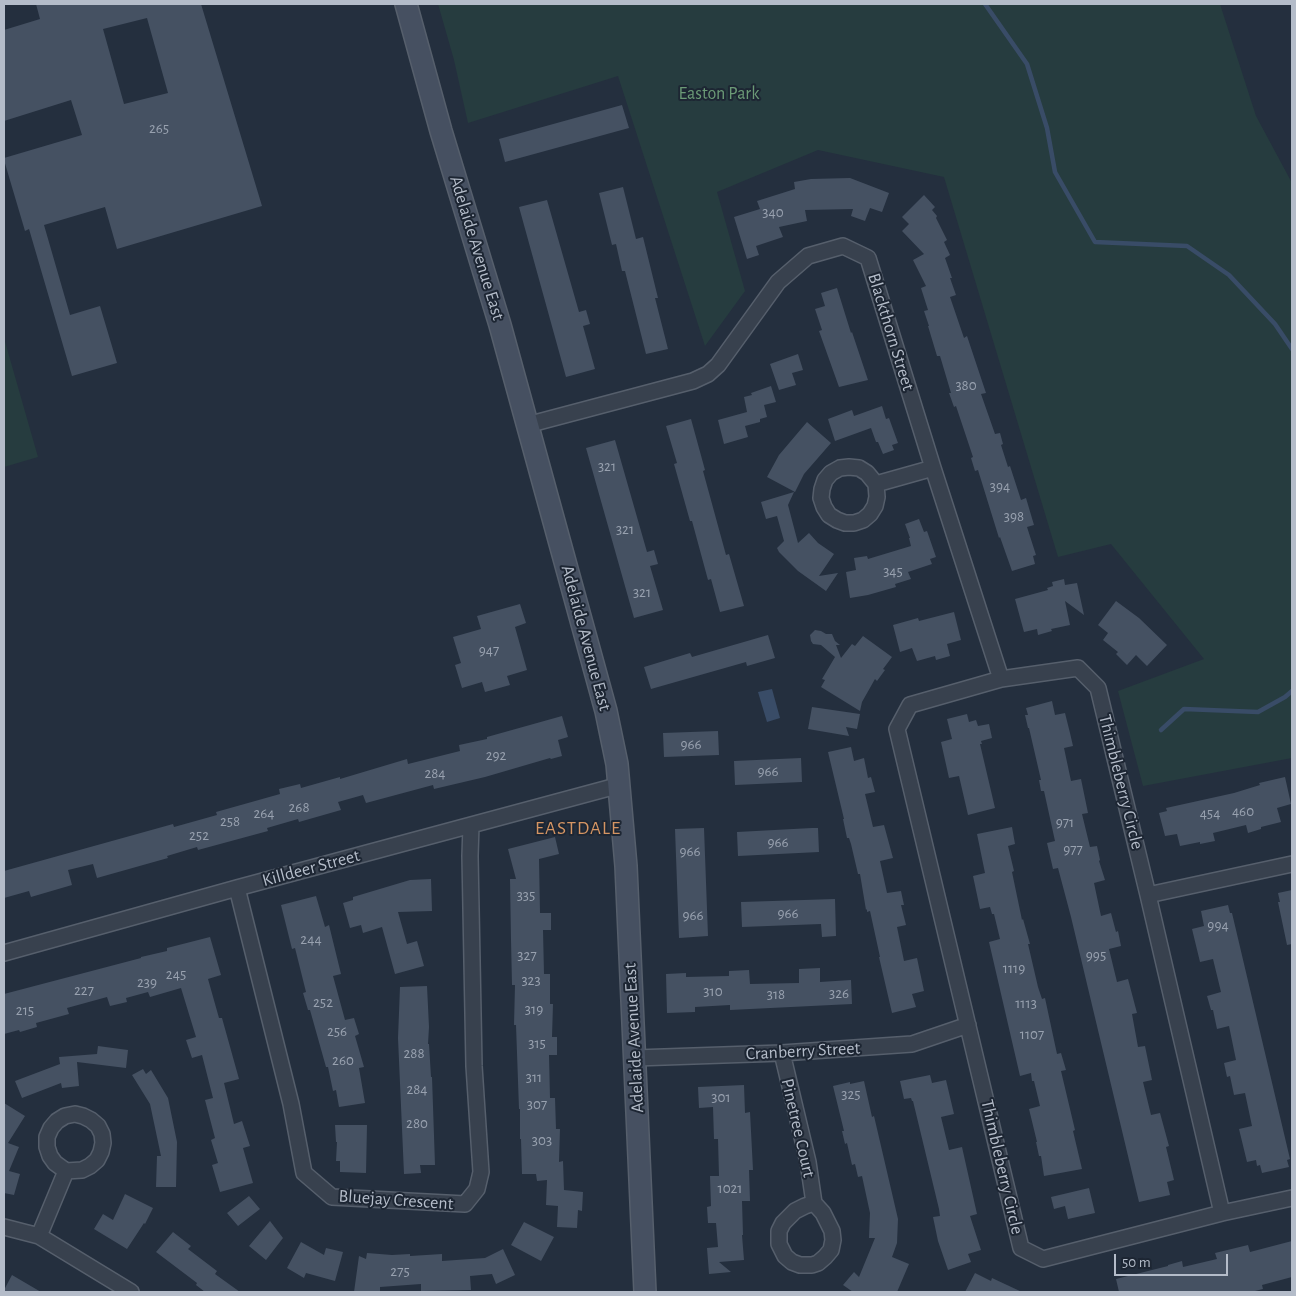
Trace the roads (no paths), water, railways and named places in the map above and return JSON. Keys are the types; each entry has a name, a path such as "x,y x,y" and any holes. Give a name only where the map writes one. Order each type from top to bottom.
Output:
{"main road":[{"name":"Adelaide Avenue East","path":"406,4 441,131 500,325 606,711 616,756 626,866 646,1292"}],"street":[{"name":"Blackthorn Street","path":"527,425 693,381 708,374 718,365 778,282 808,256 843,246 868,258 1001,679"},
{"path":"876,484 933,468"},
{"name":"Thimbleberry Circle","path":"1078,668 1098,688 1148,895 1222,1213 1043,1259 1021,1248 897,729 910,705 1001,679 1078,668"},
{"name":"Killdeer Street","path":"4,953 620,785"},
{"name":"Bluejay Crescent","path":"237,888 291,1104 304,1173 332,1198 465,1204 477,1189 481,1172 474,1066 471,825"},
{"path":"1148,895 1292,864"},
{"name":"Cranberry Street","path":"635,1058 782,1053 912,1044 968,1025"},
{"name":"Pinetree Court","path":"782,1053 808,1162 814,1203"},
{"path":"39,1236 66,1172"},
{"path":"1222,1213 1292,1198"},
{"path":"4,1227 39,1236 130,1292"}],"water":[{"path":"772,689 780,718 767,722 758,692"}],"waterway":[{"path":"985,4 1027,64 1047,128 1055,172 1095,242 1187,246 1229,275 1275,324 1292,349"},
{"path":"1161,730 1184,709 1258,712 1292,691"}],"district":[{"name":"EASTDALE","path":"578,828"}],"park label":[{"name":"Easton Park","path":"719,94"}]}
